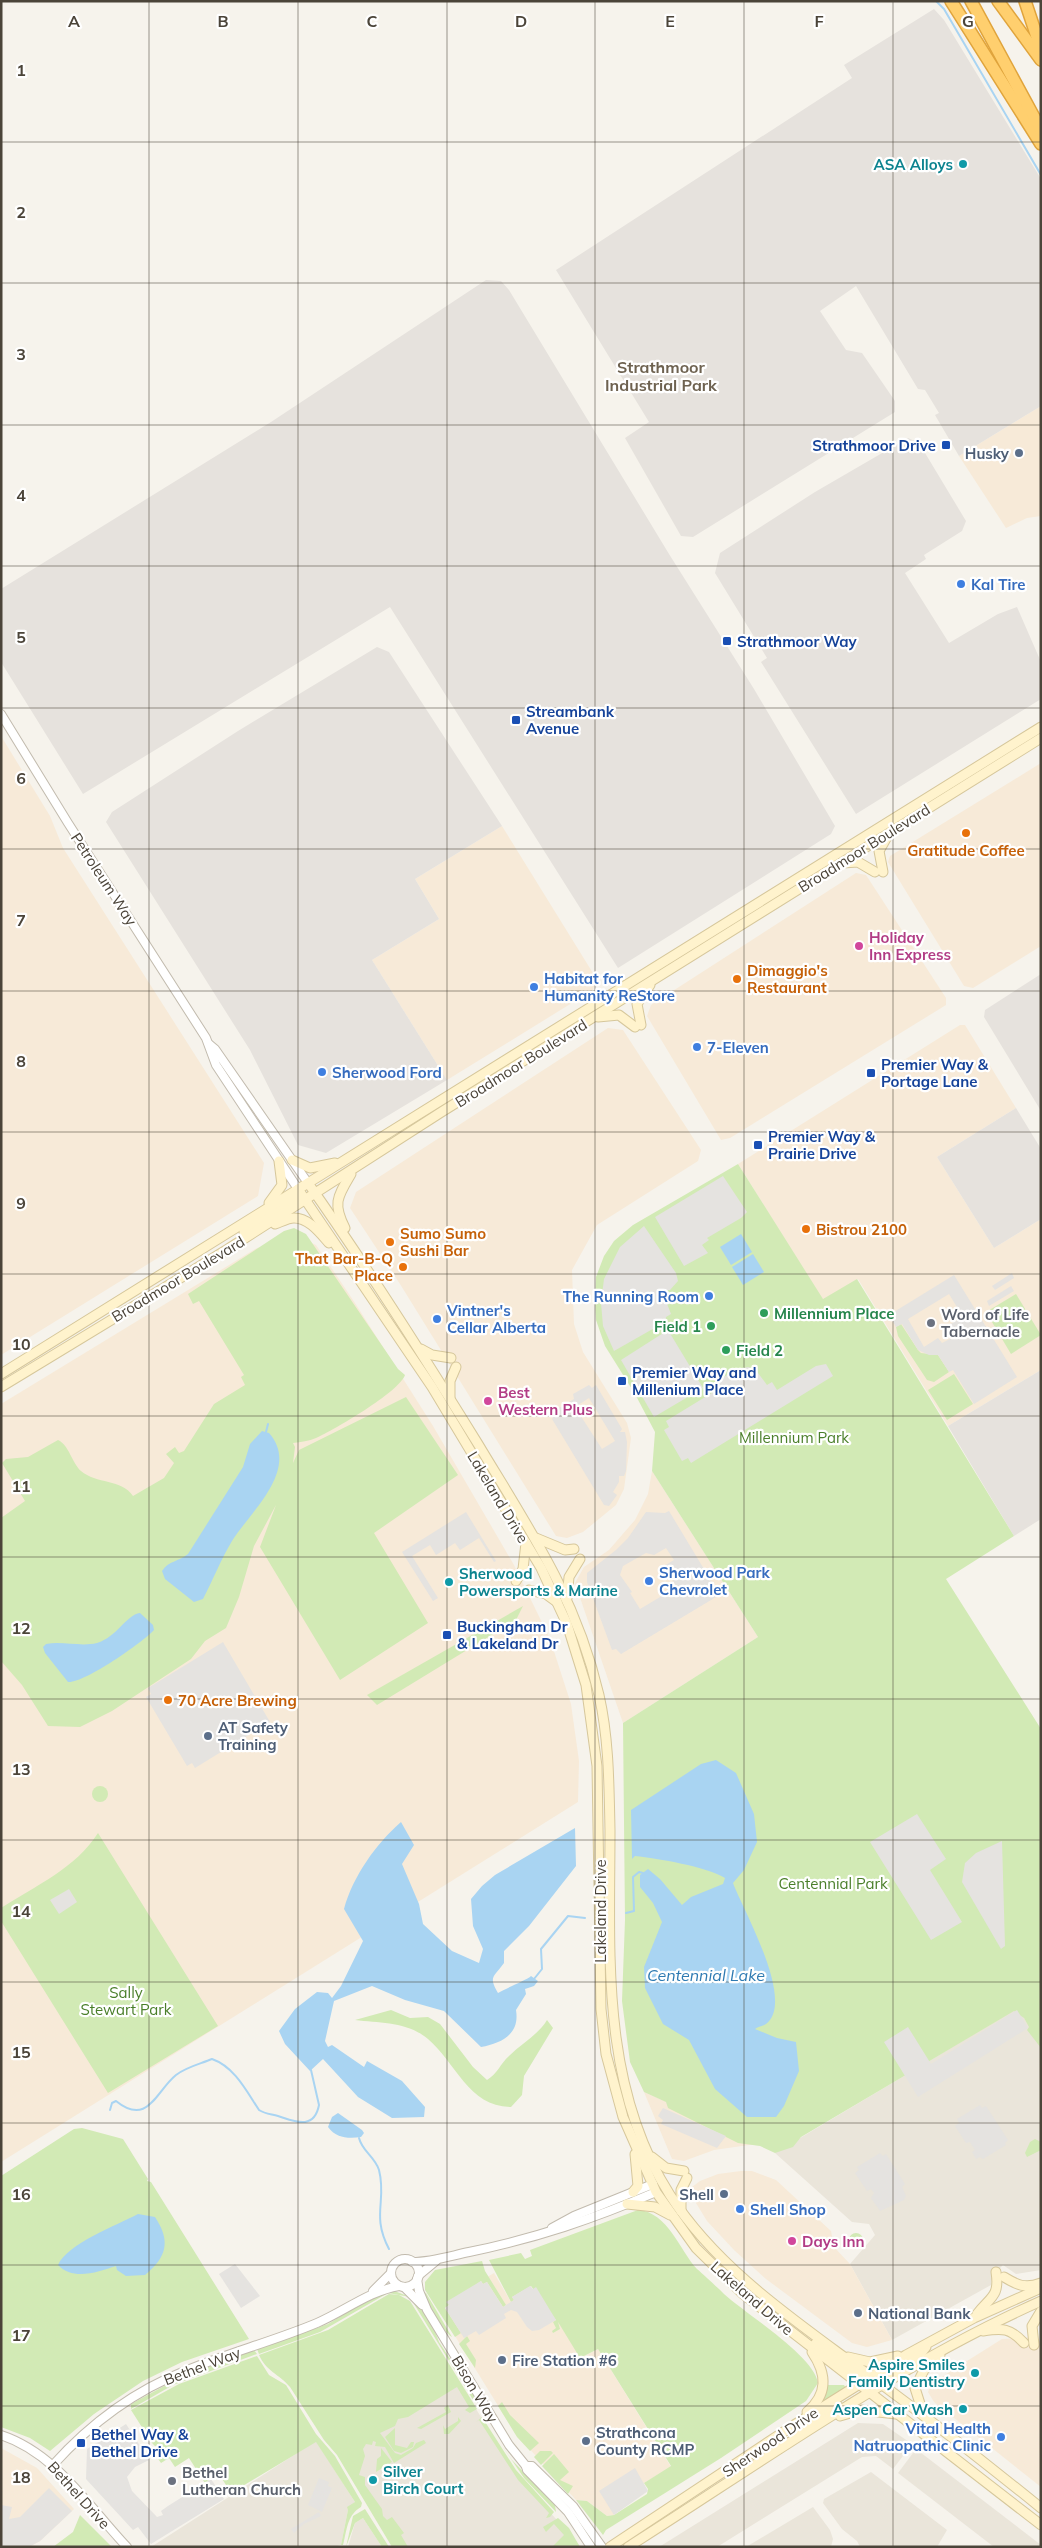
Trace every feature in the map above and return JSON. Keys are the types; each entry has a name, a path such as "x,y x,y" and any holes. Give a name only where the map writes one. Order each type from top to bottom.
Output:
{"highway":[{"path":"951,1 1041,144"},
{"path":"971,1 1041,130"},
{"path":"998,1 1041,60"},
{"path":"1025,1 1041,49"}],"main road":[{"name":"Broadmoor Boulevard","path":"1,1387 263,1228 301,1194 308,1183 1041,727"},
{"name":"Broadmoor Boulevard","path":"1,1374 262,1212 301,1194 316,1193 352,1171 443,1111 1041,738"},
{"path":"840,863 858,862 879,872 879,851 890,832"},
{"path":"593,1018 619,1015 638,1026 637,1004 653,980"},
{"path":"292,1160 310,1168 347,1159"},
{"path":"262,1212 281,1189 282,1177 279,1161"},
{"path":"352,1171 338,1195 337,1210 362,1261"},
{"name":"Lakeland Drive","path":"308,1183 418,1347 536,1538 567,1598 582,1637 602,1711 609,1778 611,1986 615,2039 620,2071 632,2111 662,2180 681,2211 707,2243 742,2278 843,2356 897,2414 1041,2525"},
{"path":"228,1249 237,1238 301,1194"},
{"name":"Lakeland Drive","path":"301,1194 432,1387 548,1578 558,1602 575,1650 591,1711 599,1806 601,2009 606,2054 614,2089 635,2146 654,2188 696,2248 722,2276 776,2321 800,2339 942,2431 1041,2508"},
{"path":"263,1228 295,1218 306,1222 323,1236 367,1289"},
{"path":"418,1347 453,1363 450,1381 450,1400"},
{"path":"536,1538 565,1550 574,1549"},
{"path":"516,1581 523,1569 526,1543"},
{"path":"567,1598 569,1577 580,1559"},
{"path":"529,1590 546,1594 558,1602"},
{"path":"632,2192 638,2186 635,2146"},
{"path":"650,2156 666,2168 686,2175 681,2190 681,2211"},
{"path":"627,2204 655,2207 673,2217"},
{"path":"974,2318 994,2298 1000,2274 1018,2286 1030,2287 1041,2283"},
{"name":"Sherwood Drive","path":"628,2547 830,2419 906,2355 974,2318 1041,2288"},
{"name":"Sherwood Drive","path":"610,2547 794,2425 870,2384 1041,2301"},
{"path":"1034,2346 1032,2326 1041,2311"},
{"path":"776,2321 794,2329 870,2384"},
{"path":"976,2332 997,2329 1014,2332 1024,2343"},
{"path":"794,2425 815,2405 824,2382 818,2362 800,2339"},
{"path":"774,2455 791,2437 922,2352 928,2342"},
{"path":"942,2431 922,2410 915,2388 924,2370 947,2347"},
{"path":"843,2356 870,2362 906,2355"},
{"path":"830,2419 860,2410 897,2414"}],"street":[{"name":"Petroleum Way","path":"1,714 208,1042 215,1049 308,1183"},
{"name":"Petroleum Way","path":"208,1042 216,1065 301,1194"},
{"path":"539,2235 574,2216 632,2192 654,2188"},
{"path":"438,2260 410,2286 402,2286 394,2282 391,2273 393,2266 398,2261 438,2260 577,2225 627,2204 654,2188"},
{"path":"412,2262 418,2268 418,2278"},
{"name":"Bethel Way","path":"369,2295 391,2273"},
{"name":"Bison Way","path":"418,2278 419,2291 427,2310 509,2445 526,2466 526,2470 568,2512 591,2547"},
{"name":"Bison Way","path":"402,2286 427,2310"},
{"name":"Bethel Way","path":"53,2465 86,2431 108,2413 157,2383 184,2371 316,2323 386,2288 402,2286"},
{"name":"Bethel Drive","path":"1,2435 29,2447 53,2465 127,2547"},
{"name":"Bison Way","path":"526,2466 532,2466 573,2506 602,2547"}],"shaded area":[{"path":"934,9 944,20 1041,179 1041,406 959,456 935,415 939,413 925,390 918,389 856,286 820,311 846,350 862,353 895,401 895,412 693,537 681,536 625,438 649,422 556,270 852,78 844,65"},
{"path":"486,280 501,281 509,290 669,554 754,689 835,826 831,834 618,968 390,607 83,794 1,662 1,589 271,422"},
{"path":"1041,406 1041,516 1027,518 1006,528 959,456"},
{"path":"908,438 919,443 966,521 962,531 924,555 926,559 905,573 949,643 998,614 1017,607 1041,662 1041,699 856,814 761,662 767,658 715,573 720,553 815,492"},
{"path":"377,647 389,652 502,826 415,879 439,919 372,960 447,1080 326,1153 298,1145 250,1050 106,822 112,812 238,731"},
{"path":"1,736 50,816 63,848 264,1163 258,1196 1,1355"},
{"path":"1041,763 1041,946 973,988 964,986 888,862 890,856"},
{"path":"502,826 596,978 593,990 447,1080 372,960 439,919 415,879"},
{"path":"856,873 866,875 946,998 946,1005 730,1138 721,1140 647,1016 651,1005"},
{"path":"1041,974 1041,1111 984,1017 985,1010"},
{"path":"960,1025 965,1025 1016,1108 937,1157 994,1248 1041,1219 1041,1370 948,1426 858,1279 823,1300 738,1164"},
{"path":"608,1028 623,1030 701,1150 698,1161 597,1225 572,1270 574,1324 583,1352 627,1423 631,1438 624,1489 616,1505 583,1532 567,1538 556,1536 400,1284 350,1208 356,1192"},
{"path":"1016,1108 1041,1149 1041,1219 994,1248 937,1157"},
{"path":"723,1176 747,1212 741,1218 707,1238 709,1240 702,1245 708,1253 684,1266 655,1217"},
{"path":"644,1226 676,1273 678,1281 670,1290 664,1290 662,1299 666,1301 671,1314 666,1317 665,1322 614,1351 603,1326 601,1303 604,1279 620,1247"},
{"path":"301,1238 316,1245 355,1303 433,1426 514,1565 550,1639 571,1704 579,1761 578,1802 1,2162 1,1404 257,1248"},
{"path":"1012,1273 1014,1278 995,1290 992,1286"},
{"path":"954,1275 1017,1377 974,1404 953,1370 949,1372 938,1355 929,1355 918,1350 902,1324 896,1327 889,1315","holes":["949,1294 963,1317 947,1326 953,1336 952,1338 942,1343 938,1338 924,1347 908,1319"]},
{"path":"1011,1286 1014,1291 989,1306 987,1301"},
{"path":"668,1330 703,1388 654,1417 621,1360"},
{"path":"826,1364 833,1376 691,1463 688,1458 682,1461 664,1430 669,1427 666,1421 715,1391 711,1384 716,1383 734,1370 748,1367 755,1369 767,1385 772,1382 777,1390 816,1366"},
{"path":"1041,1370 1041,1519 1014,1536 948,1426"},
{"path":"589,1385 592,1388 596,1385 622,1429 620,1432 625,1432 627,1442 626,1471 624,1476 619,1476 619,1482 613,1492 617,1495 609,1506 604,1505 552,1419 559,1408 574,1399 573,1394","holes":["589,1398 615,1441 602,1449 575,1407"]},
{"path":"652,1471 758,1637 623,1723 575,1583 584,1567 609,1550 635,1520 648,1494"},
{"path":"669,1511 716,1589 713,1591 716,1597 621,1654 616,1649 612,1650 587,1582 587,1573 628,1538 646,1512 665,1513","holes":["666,1548 674,1560 664,1566 677,1587 640,1609 630,1593 632,1592 620,1575 623,1566 646,1553 654,1555"]},
{"path":"466,1512 496,1561 494,1562 479,1538 460,1550 455,1543 436,1555 430,1545 412,1556 438,1598 433,1601 402,1552"},
{"path":"223,1642 270,1722 195,1768 192,1763 187,1766 146,1697 151,1694 148,1688"},
{"path":"917,1814 946,1859 930,1870 962,1922 931,1940 870,1842"},
{"path":"1002,1841 1005,1946 1001,1949 962,1882 965,1863 976,1853"},
{"path":"69,1889 77,1902 59,1914 50,1900"},
{"path":"1018,2008 1041,2045 1041,2270 1016,2274 1003,2265 992,2276 991,2285 892,2340 850,2264 875,2235 869,2224 852,2222 775,2153"},
{"path":"1017,2010 1028,2028 918,2097 884,2042 908,2027 931,2064"},
{"path":"644,2092 756,2144 714,2150 684,2161 672,2159"},
{"path":"980,2105 982,2108 986,2106 1008,2140 1005,2143 1006,2145 983,2159 980,2157 976,2159 972,2152 975,2150 970,2142 966,2143 955,2126 959,2123 957,2119"},
{"path":"663,2108 726,2136 717,2148 661,2124 663,2120 658,2116"},
{"path":"880,2153 883,2156 886,2154 905,2184 902,2187 906,2196 904,2200 880,2211 871,2198 874,2193 871,2189 867,2191 855,2173 859,2170 857,2167"},
{"path":"752,2171 776,2180 831,2231 834,2247 850,2264 892,2340 867,2347 852,2343 766,2279 734,2250 707,2221 688,2190 700,2181 718,2174"},
{"path":"235,2264 260,2296 241,2308 219,2274"},
{"path":"494,2273 511,2302 512,2297 530,2286 533,2289 536,2287 581,2358 598,2349 671,2467 644,2483 614,2515 607,2516 587,2501 576,2500 515,2433 437,2307"},
{"path":"481,2281 483,2284 487,2282 503,2307 514,2300 512,2297 530,2286 533,2289 536,2287 556,2320 539,2330 532,2331 517,2312 511,2310 504,2314 506,2318 479,2335 476,2331 464,2338 445,2308 449,2305 446,2302"},
{"path":"1037,2337 1041,2343 1041,2487 934,2402 928,2392 932,2383 1002,2339"},
{"path":"458,2380 517,2475 580,2546 397,2547 339,2454"},
{"path":"858,2423 883,2424 912,2444 893,2469 876,2456 862,2457 717,2547 659,2547"},
{"path":"126,2424 149,2460 135,2467 127,2477 132,2491 157,2517 163,2515 161,2511 168,2506 211,2479 224,2499 151,2544 138,2527 133,2530 86,2479 87,2449"},
{"path":"316,2441 355,2502 348,2510 341,2545 334,2547 151,2547"},
{"path":"1,2448 37,2468 74,2509 40,2541 29,2547 1,2547"},
{"path":"916,2449 1041,2545 1041,2547 994,2547 898,2473"},
{"path":"635,2468 648,2491 614,2515 599,2491"},
{"path":"871,2472 947,2530 937,2547 860,2547 857,2541 842,2529 823,2503 824,2499"},
{"path":"319,2478 329,2482 328,2486 332,2488 322,2512 308,2505"},
{"path":"49,2488 72,2511 40,2541 29,2547 1,2547 1,2505 12,2507 9,2519 20,2517"},
{"path":"813,2507 830,2530 833,2539 831,2547 746,2547"},
{"path":"319,2512 321,2516 304,2524 294,2533 291,2529"},
{"path":"363,2518 382,2547 348,2547 355,2523"}],"green space":[{"path":"738,1164 823,1299 857,1279 1014,1536 946,1579 1041,1729 1041,2048 1027,2030 1029,2027 1024,2018 1014,2011 801,2137 793,2147 775,2153 760,2146 738,2143 668,2108 666,2102 644,2092 630,2062 622,2001 625,1920 623,1723 758,1637 652,1471 655,1432 635,1394 605,1346 596,1320 595,1301 596,1277 604,1256 614,1241 633,1225"},
{"path":"294,1228 306,1234 398,1369 405,1375 391,1391 337,1427 308,1441 293,1443 295,1447 293,1463 299,1450 406,1397 458,1475 374,1533 428,1623 340,1680 260,1547 276,1505 254,1546 239,1597 226,1628 205,1641 191,1659 112,1711 80,1727 48,1726 22,1685 1,1661 1,1518 25,1501 2,1463 6,1459 28,1457 58,1440 65,1446 81,1471 94,1478 116,1484 133,1496 164,1478 174,1463 166,1454 175,1447 179,1453 184,1451 214,1404 245,1385 241,1377 244,1375 199,1301 193,1304 188,1294 284,1231"},
{"path":"1016,1294 1041,1335 1011,1354 986,1312"},
{"path":"901,1324 921,1353 938,1355 949,1372 934,1382 927,1380 898,1336 896,1327"},
{"path":"954,1374 973,1404 947,1420 928,1390"},
{"path":"523,1606 516,1620 377,1705 367,1695"},
{"path":"97,1786 103,1786 108,1791 106,1800 97,1802 92,1797 92,1791"},
{"name":"Sally Stewart Park","path":"98,1833 218,2026 108,2093 1,1921 1,1908 67,1866 89,1845"},
{"path":"391,2010 410,2018 428,2017 440,2024 473,2067 487,2080 547,2020 553,2028 524,2076 522,2095 511,2107 497,2105 484,2100 474,2092 438,2049 420,2033 394,2024 355,2020"},
{"path":"82,2128 123,2139 148,2179 147,2181 151,2182 249,2339 182,2362 143,2381 94,2414 50,2451 30,2438 1,2427 1,2176 74,2129"},
{"path":"1035,2139 1041,2142 1041,2150 1027,2157 1025,2153 1030,2142"},
{"path":"638,2210 648,2212 665,2225 697,2269 724,2294 792,2348 814,2372 818,2383 806,2401 721,2458 606,2530 603,2535 576,2500 587,2501 607,2516 614,2515 647,2494 648,2489 644,2483 671,2466 598,2349 580,2358 558,2322 560,2329 553,2333 552,2331 556,2328 553,2322 556,2320 531,2286 512,2297 514,2300 511,2302 489,2260 521,2253 525,2259 532,2256 530,2250"},
{"path":"853,2233 859,2233 863,2240 859,2247 853,2247 849,2243 849,2237"},
{"path":"482,2261 485,2271 506,2305 503,2307 487,2282 483,2284 481,2281 445,2308 461,2333 455,2337 425,2290 425,2282 435,2270"},
{"path":"392,2290 410,2297 388,2293 320,2332 259,2354 257,2349 328,2324 369,2299"},
{"path":"423,2292 426,2293 452,2337 439,2323"},
{"path":"389,2294 399,2295 410,2301 477,2409 470,2413 465,2410 469,2407 457,2387 408,2417 398,2419 395,2426 380,2433 395,2453 401,2455 413,2448 416,2443 424,2440 426,2443 394,2463 385,2447 375,2446 376,2442 373,2441 372,2445 366,2444 363,2449 365,2456 359,2475 365,2477 365,2485 382,2509 383,2516 387,2520 392,2517 404,2533 401,2535 408,2547 392,2547 337,2455 324,2440 290,2387 265,2365 259,2355 328,2330"},
{"path":"411,2299 428,2319 439,2342 478,2401 475,2403"},
{"path":"467,2336 470,2341 466,2344 476,2360 475,2368 459,2344"},
{"path":"254,2350 257,2354 173,2385 131,2409 131,2404 179,2378"},
{"path":"257,2356 269,2375 286,2385 316,2434 335,2456 362,2503 361,2507 356,2510 350,2519 343,2545 341,2545 347,2507 355,2502 316,2442 231,2493 219,2474 205,2483 189,2458 175,2467 169,2458 161,2463 156,2456 164,2450 161,2445 155,2446 152,2443 131,2410 179,2384"},
{"path":"827,2385 844,2385 846,2388 822,2403"},
{"path":"502,2402 510,2415 539,2443 530,2451 517,2437 498,2406"},
{"path":"448,2405 451,2412 421,2429 417,2428 446,2412 444,2408"},
{"path":"458,2417 461,2421 449,2434 444,2434 443,2425 445,2429 458,2421"},
{"path":"482,2417 516,2470 554,2512 550,2517 546,2518 549,2513 518,2480 479,2420 476,2422"},
{"path":"395,2428 395,2445 407,2448 411,2442 414,2442 413,2447 401,2453 394,2451 385,2437"},
{"path":"498,2440 512,2460 555,2505 556,2512 524,2478"},
{"path":"381,2448 392,2462 376,2472 377,2459 381,2456"},
{"path":"540,2451 551,2451 553,2453 541,2465 534,2457"},
{"path":"554,2454 569,2472 560,2480 573,2486 568,2494 542,2466"},
{"path":"365,2509 389,2547 382,2547 363,2518 355,2523 346,2547 353,2516"},
{"path":"80,2515 112,2547 53,2547 73,2532"},
{"path":"558,2518 569,2528 580,2547 552,2547 564,2535 554,2524 546,2532 543,2527"}],"water":[{"path":"741,1234 752,1252 731,1265 720,1247"},
{"path":"753,1254 764,1272 743,1285 732,1267"},
{"path":"262,1431 269,1433 277,1447 279,1461 276,1475 260,1504 232,1541 203,1599 194,1602 165,1579 162,1571 167,1565 188,1554 243,1467 250,1444"},
{"path":"140,1613 153,1625 154,1630 125,1653 86,1677 68,1682 45,1653 43,1647 46,1644 97,1643 110,1636 130,1618"},
{"name":"Centennial Lake","path":"716,1760 736,1773 754,1814 757,1842 744,1870 733,1883 756,1933 771,1976 775,1996 774,2012 766,2024 755,2029 777,2038 796,2042 799,2071 784,2106 776,2117 747,2117 715,2089 689,2040 663,2024 645,1988 644,1967 662,1922 653,1903 640,1887 640,1875 648,1869 660,1879 682,1905 691,1897 723,1884 725,1878 706,1870 682,1864 635,1856 632,1859 631,1810 701,1764"},
{"path":"401,1822 414,1845 402,1864 419,1904 423,1924 452,1951 479,1963 483,1949 473,1926 471,1899 482,1886 495,1875 575,1828 576,1866 529,1926 504,1951 504,1963 495,1974 493,1980 498,1993 531,1976 538,1981 534,1986 525,1989 526,1994 516,2010 517,2018 515,2025 508,2036 502,2040 481,2047 444,2011 405,2000 372,1986 334,2001 325,2041 328,2047 332,2045 364,2067 367,2061 402,2081 425,2107 424,2117 392,2118 358,2097 323,2059 310,2071 285,2044 279,2031 295,2009 317,1992 328,1993 332,1998 341,1986 363,1941 344,1909 348,1897 366,1861"},
{"path":"338,2113 362,2130 364,2133 361,2137 343,2137 331,2131 328,2127 332,2117"},
{"path":"138,2214 155,2217 165,2241 162,2255 158,2262 145,2275 126,2276 117,2270 116,2266 94,2273 78,2274 64,2270 58,2265 71,2250 106,2229"}],"waterway":[{"path":"936,1 944,9 1041,175"},
{"path":"266,1432 268,1424"},
{"path":"626,1913 634,1911 633,1877 639,1872 643,1873"},
{"path":"534,1979 542,1969 541,1949 568,1916 585,1918"},
{"path":"110,2110 112,2103 116,2101 127,2108 136,2110 144,2108 180,2072 212,2059 234,2074 259,2110 297,2122 303,2122 313,2118 319,2105 311,2070"},
{"path":"359,2138 379,2170 381,2181 381,2227 389,2249"}],"place":[{"name":"ASA Alloys","path":"963,164"},
{"name":"Strathmoor Drive","path":"946,445"},
{"name":"Husky","path":"1019,453"},
{"name":"Kal Tire","path":"961,584"},
{"name":"Strathmoor Way","path":"727,641"},
{"name":"Streambank Avenue","path":"516,720"},
{"name":"Gratitude Coffee","path":"966,833"},
{"name":"Holiday Inn Express","path":"859,946"},
{"name":"Dimaggio's Restaurant","path":"737,979"},
{"name":"Habitat for Humanity ReStore","path":"534,987"},
{"name":"7-Eleven","path":"697,1047"},
{"name":"Sherwood Ford","path":"322,1072"},
{"name":"Premier Way & Portage Lane","path":"871,1073"},
{"name":"Premier Way & Prairie Drive","path":"758,1145"},
{"name":"Bistrou 2100","path":"806,1229"},
{"name":"Sumo Sumo Sushi Bar","path":"390,1242"},
{"name":"That Bar-B-Q Place","path":"403,1267"},
{"name":"The Running Room","path":"709,1296"},
{"name":"Millennium Place","path":"764,1313"},
{"name":"Vintner's Cellar Alberta","path":"437,1319"},
{"name":"Word of Life Tabernacle","path":"931,1323"},
{"name":"Field 1","path":"711,1326"},
{"name":"Field 2","path":"726,1350"},
{"name":"Premier Way and Millenium Place","path":"622,1381"},
{"name":"Best Western Plus","path":"488,1401"},
{"name":"Sherwood Park Chevrolet","path":"649,1581"},
{"name":"Sherwood Powersports & Marine","path":"449,1582"},
{"name":"Buckingham Dr & Lakeland Dr","path":"447,1635"},
{"name":"70 Acre Brewing","path":"168,1700"},
{"name":"AT Safety Training","path":"208,1736"},
{"name":"Shell","path":"724,2194"},
{"name":"Shell Shop","path":"740,2209"},
{"name":"Days Inn","path":"792,2241"},
{"name":"National Bank","path":"858,2313"},
{"name":"Fire Station #6","path":"502,2360"},
{"name":"Aspire Smiles Family Dentistry","path":"975,2373"},
{"name":"Aspen Car Wash","path":"963,2409"},
{"name":"Vital Health Natruopathic Clinic","path":"1001,2437"},
{"name":"Strathcona County RCMP","path":"586,2441"},
{"name":"Bethel Way & Bethel Drive","path":"81,2443"},
{"name":"Silver Birch Court","path":"373,2480"},
{"name":"Bethel Lutheran Church","path":"172,2481"}],"district":[{"name":"Strathmoor Industrial Park","path":"661,376"}],"park label":[{"name":"Millennium Park","path":"794,1437"},
{"name":"Centennial Park","path":"833,1883"}]}
